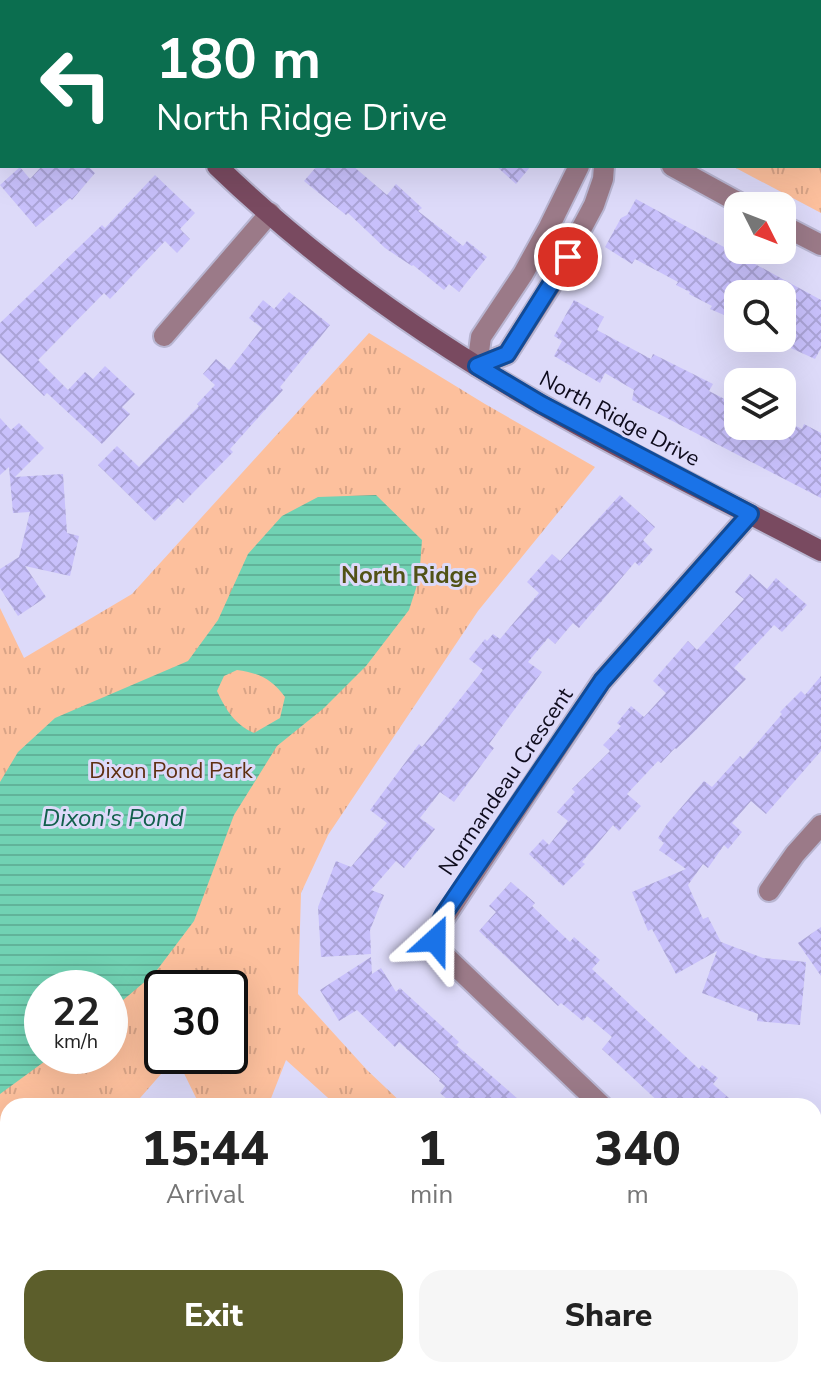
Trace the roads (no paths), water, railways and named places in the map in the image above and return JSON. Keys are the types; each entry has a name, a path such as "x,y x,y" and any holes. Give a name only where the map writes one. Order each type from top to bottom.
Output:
{"street":[{"name":"North Ridge Drive","path":"219,168 374,297 477,366 541,404 821,551"},
{"path":"578,168 543,239 481,337 477,366 507,354 553,282 594,205 604,168"},
{"path":"676,168 724,194"},
{"path":"164,336 270,213"},
{"path":"796,232 821,245"},
{"name":"Normandeau Crescent","path":"594,1098 441,952 435,940 437,929 602,681 750,514"},
{"path":"769,891 795,854 821,825"}],"water":[{"name":"Dixon's Pond","path":"376,495 422,540 419,579 409,610 366,666 324,708 277,746 234,815 194,921 157,970 144,970 144,982 128,996 128,970 24,970 24,1074 27,1074 0,1094 0,782 18,752 55,718 188,661 218,620 248,554 282,516 318,497","holes":["237,670 270,681 285,697 280,718 254,733 231,716 217,691 224,676"]}],"district":[{"name":"North Ridge","path":"409,575"}],"park label":[{"name":"Dixon Pond Park","path":"171,770"}]}
